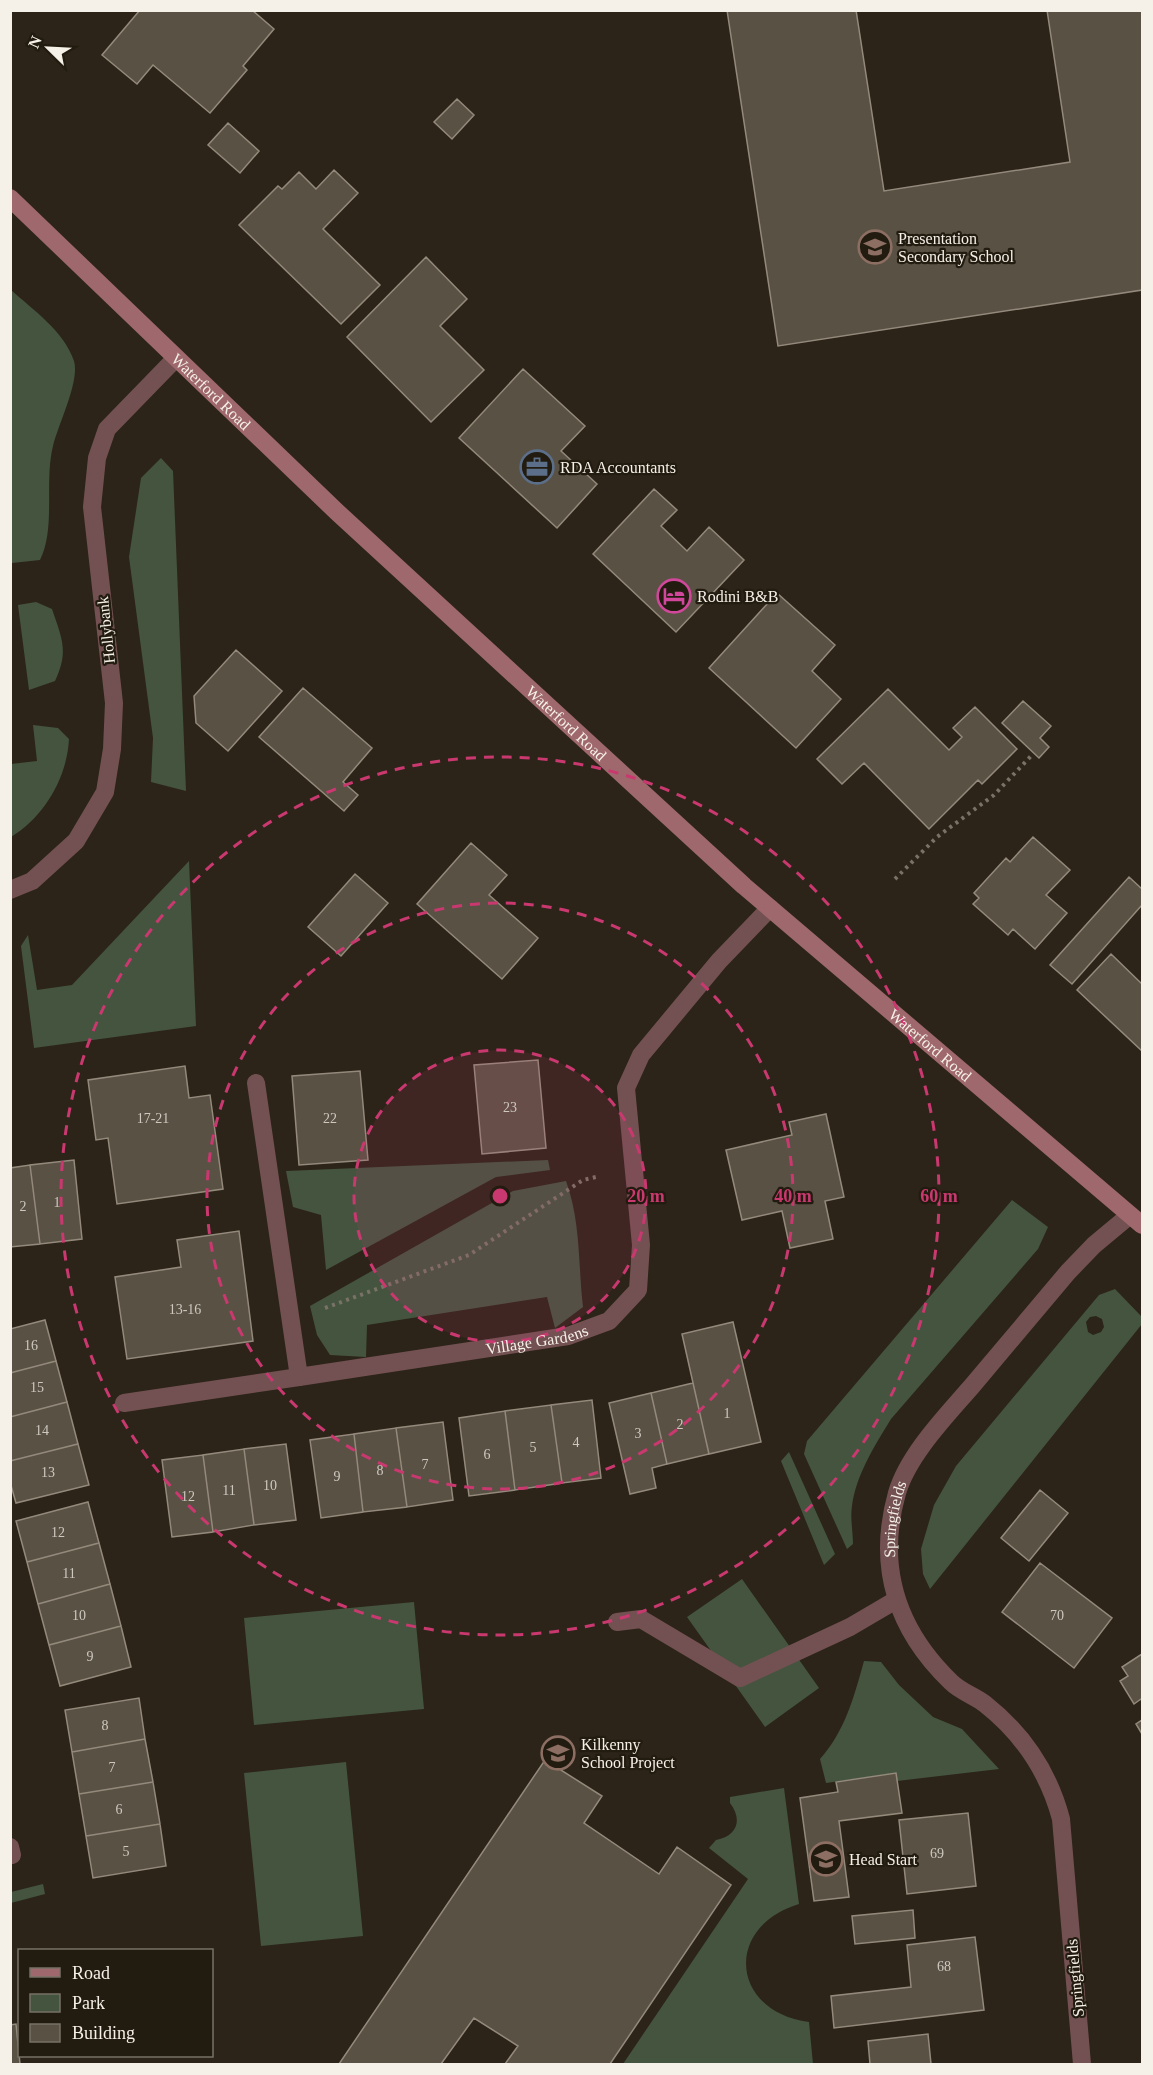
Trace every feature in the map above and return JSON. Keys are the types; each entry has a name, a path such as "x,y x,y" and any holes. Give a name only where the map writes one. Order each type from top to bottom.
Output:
{"main road":[{"name":"Waterford Road","path":"10,198 337,512 770,908 1136,1220"}],"street":[{"name":"Hollybank","path":"10,890 32,881 76,841 105,792 112,749 114,703 92,507 96,458 107,429 176,358"},
{"name":"Village Gardens","path":"124,1403 568,1336 609,1321 638,1290 641,1245 626,1088 641,1055 719,962 770,908"},
{"path":"256,1083 299,1377"},
{"name":"Springfields","path":"1082,2064 1061,1820 1054,1791 1032,1753 997,1714 952,1683 914,1641 896,1600 887,1546 897,1492 924,1442 1068,1272 1094,1245 1136,1220"},
{"path":"617,1622 641,1619 740,1678 850,1627 896,1600"}],"path":[{"path":"895,879 937,837 994,795 1033,754"},
{"path":"289,1315 322,1310 469,1255 583,1180 634,1166"}],"green space":[{"path":"10,289 38,313 63,340 74,361 75,370 71,391 53,446 49,474 48,534 45,547 40,560 12,563"},
{"path":"161,458 173,471 186,791 151,782 153,738 129,557 141,478"},
{"path":"36,602 52,609 61,637 63,653 55,681 29,690 18,605"},
{"path":"33,725 58,728 69,739 67,754 64,768 52,795 34,819 11,837 11,764 37,761"},
{"path":"189,861 196,1026 34,1048 21,946 28,935 37,990 72,985"},
{"path":"548,1160 550,1170 496,1177 326,1270 321,1215 293,1207 286,1171"},
{"path":"566,1181 577,1228 583,1307 555,1328 547,1297 367,1325 366,1357 330,1355 317,1335 310,1306 513,1191"},
{"path":"1012,1200 1048,1227 1038,1249 891,1419 867,1461 854,1494 851,1511 853,1544 847,1549 804,1454 807,1441"},
{"path":"1115,1289 1142,1317 1142,1324 930,1589 923,1574 921,1549 934,1505 956,1466 1099,1295","holes":["1096,1316 1102,1319 1104,1327 1101,1332 1093,1335 1088,1332 1086,1322 1090,1317"]},
{"path":"789,1452 835,1554 824,1565 781,1461"},
{"path":"742,1579 819,1688 765,1727 687,1617"},
{"path":"414,1602 424,1709 254,1725 244,1618"},
{"path":"864,1661 881,1662 899,1685 933,1717 962,1729 999,1769 897,1781 896,1773 826,1783 820,1759 842,1725"},
{"path":"346,1762 363,1936 261,1946 244,1773"},
{"path":"784,1788 799,1904 774,1915 758,1931 748,1949 746,1968 752,1986 764,2003 783,2015 809,2022 813,2064 623,2064 748,1879 709,1848 716,1840 729,1835 736,1826 736,1815 730,1803 730,1797"},
{"path":"43,1884 45,1894 11,1903 11,1892"}],"building":[{"path":"140,10 252,10 274,29 243,66 247,70 210,113 153,65 137,84 102,55"},
{"path":"727,10 856,10 884,191 1070,162 1047,10 1142,10 1142,290 778,346"},
{"path":"457,99 474,115 452,139 434,122"},
{"path":"228,123 259,151 240,173 208,145"},
{"path":"334,170 358,193 323,229 380,285 341,324 239,225 278,186 282,189 299,172 316,189"},
{"path":"426,257 467,299 440,326 484,370 431,422 347,337"},
{"path":"523,369 585,426 561,451 597,484 557,528 459,438"},
{"name":"Rodini B&B","path":"654,489 677,510 661,526 687,551 709,527 744,560 676,632 593,554"},
{"path":"777,593 835,645 812,671 841,699 796,748 709,668"},
{"path":"236,650 282,691 228,751 196,723 194,696"},
{"path":"303,688 372,748 343,782 358,795 344,811 259,737"},
{"path":"888,689 949,750 962,737 953,728 975,707 1017,749 982,784 978,780 929,829 864,763 842,784 817,759"},
{"path":"1023,701 1051,726 1040,738 1049,747 1039,758 1002,723"},
{"path":"1033,837 1070,870 1046,895 1067,913 1035,949 1013,929 1008,935 973,904 979,898 974,893 1006,858 1010,862"},
{"path":"471,843 507,875 489,895 538,938 502,979 417,904"},
{"path":"355,874 388,903 341,956 308,927"},
{"path":"1129,877 1142,889 1142,905 1072,984 1050,965"},
{"path":"1111,954 1142,984 1142,1051 1077,990"},
{"path":"538,1060 546,1148 482,1154 474,1065"},
{"path":"185,1066 189,1098 210,1095 223,1189 117,1204 108,1138 96,1140 88,1080"},
{"path":"360,1071 368,1160 299,1165 292,1076"},
{"path":"826,1114 844,1197 825,1201 833,1239 790,1248 782,1211 742,1220 726,1150 792,1135 789,1122"},
{"path":"74,1160 82,1239 40,1244 30,1165"},
{"path":"30,1165 40,1244 10,1247 10,1168"},
{"path":"239,1231 253,1341 127,1359 115,1277 181,1267 177,1240"},
{"path":"45,1320 56,1361 10,1373 10,1329"},
{"path":"733,1322 761,1442 709,1454 682,1334"},
{"path":"56,1361 67,1402 10,1417 10,1373"},
{"path":"693,1383 709,1454 667,1464 651,1393"},
{"path":"651,1393 667,1464 652,1468 656,1488 630,1494 609,1403"},
{"path":"592,1400 601,1478 562,1483 551,1405"},
{"path":"67,1402 78,1444 10,1461 10,1417"},
{"path":"551,1405 562,1483 515,1490 505,1411"},
{"path":"505,1411 515,1490 469,1496 459,1418"},
{"path":"443,1422 453,1500 407,1507 396,1428"},
{"path":"396,1428 407,1507 363,1512 354,1434"},
{"path":"354,1434 363,1512 321,1518 310,1440"},
{"path":"78,1444 89,1485 16,1503 10,1482 10,1461"},
{"path":"286,1444 296,1520 254,1525 244,1449"},
{"path":"244,1449 254,1525 213,1532 203,1455"},
{"path":"203,1455 213,1532 172,1537 162,1460"},
{"path":"1040,1490 1068,1513 1029,1561 1001,1538"},
{"path":"88,1502 99,1543 27,1562 16,1521"},
{"path":"99,1543 110,1584 38,1604 27,1562"},
{"path":"1040,1563 1112,1618 1074,1668 1002,1612"},
{"path":"110,1584 121,1626 49,1645 38,1604"},
{"path":"121,1626 131,1667 60,1686 49,1645"},
{"path":"1142,1654 1142,1701 1141,1699 1134,1704 1120,1681 1128,1676 1122,1667"},
{"path":"139,1698 145,1739 72,1752 65,1710"},
{"path":"1142,1720 1142,1734 1136,1724"},
{"path":"145,1739 153,1782 79,1794 72,1752"},
{"path":"545,1760 602,1796 584,1823 659,1874 677,1847 731,1885 610,2064 505,2064 518,2046 474,2018 441,2064 339,2064"},
{"name":"Head Start","path":"896,1773 902,1813 839,1821 849,1897 814,1901 800,1798 838,1792 836,1782"},
{"path":"153,1782 160,1824 86,1836 79,1794"},
{"path":"968,1813 976,1886 907,1894 899,1820"},
{"path":"160,1824 166,1866 93,1878 86,1836"},
{"path":"913,1910 915,1938 855,1944 852,1916"},
{"path":"975,1937 984,2010 834,2028 831,1996 911,1987 907,1945"},
{"path":"16,2024 20,2064 10,2064 10,2025"},
{"path":"928,2034 931,2064 870,2064 868,2041"}],"place":[{"name":"Presentation Secondary School","path":"875,247"},
{"name":"RDA Accountants","path":"537,467"},
{"name":"Rodini B&B","path":"674,596"},
{"name":"Kilkenny School Project","path":"558,1753"},
{"name":"Head Start","path":"826,1859"}]}
